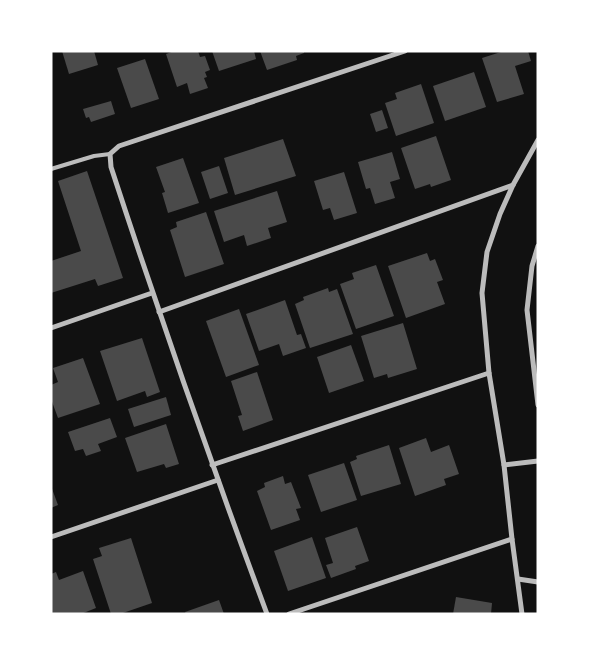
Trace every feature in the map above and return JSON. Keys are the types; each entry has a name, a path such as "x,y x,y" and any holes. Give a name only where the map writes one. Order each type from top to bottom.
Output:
{"street":[{"path":"267,614 152,294 110,167 110,154 119,146 405,51"},
{"path":"522,614 504,465 490,374 482,293 487,252 500,214 513,185 538,140"},
{"path":"159,312 513,185"},
{"path":"538,246 532,266 527,310 538,405"},
{"path":"51,328 152,294"},
{"path":"212,465 490,374"},
{"path":"504,465 538,461"},
{"path":"51,537 218,480"},
{"path":"289,614 512,539"},
{"path":"518,578 538,582"}],"lane":[{"path":"51,169 94,156 110,154"}],"building":[{"path":"62,51 94,51 98,65 69,74"},
{"path":"174,51 198,51 200,57 205,56 210,70 205,72 207,77 204,78 208,88 190,94 187,83 177,87 166,54"},
{"path":"212,51 254,51 256,59 219,71"},
{"path":"260,51 304,51 304,53 296,56 297,60 267,70"},
{"path":"504,51 528,51 531,61 515,66 524,94 497,102 482,58"},
{"path":"145,59 159,99 131,108 117,68"},
{"path":"474,72 486,107 445,121 433,86"},
{"path":"421,84 434,123 396,136 385,103 397,99 395,93"},
{"path":"111,101 115,114 91,122 89,117 86,118 83,109"},
{"path":"382,110 388,128 376,132 370,114"},
{"path":"436,136 451,180 431,187 430,184 415,189 401,148"},
{"path":"283,139 296,176 235,195 224,158"},
{"path":"392,152 400,179 390,182 395,198 375,204 370,188 366,189 358,162"},
{"path":"183,158 199,203 168,213 162,193 165,192 156,167"},
{"path":"219,166 228,193 210,199 201,172"},
{"path":"87,171 123,278 98,286 95,279 51,293 51,261 81,251 58,181"},
{"path":"344,172 357,213 334,220 330,208 323,210 314,181"},
{"path":"277,191 287,222 268,228 271,238 247,246 244,235 224,242 214,211"},
{"path":"206,212 224,264 185,277 170,230 177,227 176,222"},
{"path":"427,253 430,261 435,259 443,280 437,282 445,304 406,318 388,266"},
{"path":"376,265 394,316 356,329 340,284 354,279 352,273"},
{"path":"328,288 329,292 337,289 353,334 310,348 295,304 304,300 303,297"},
{"path":"285,300 297,335 301,334 306,348 283,356 279,344 259,351 246,314"},
{"path":"239,309 259,365 226,377 206,321"},
{"path":"403,323 417,369 388,378 387,374 374,378 361,336"},
{"path":"142,338 160,392 147,397 145,391 117,401 100,351"},
{"path":"351,345 364,381 329,393 317,357"},
{"path":"83,358 100,404 58,418 51,399 51,385 58,382 53,368"},
{"path":"257,372 273,420 243,431 238,416 242,415 231,381"},
{"path":"166,397 171,415 134,427 128,409"},
{"path":"110,418 117,437 98,444 101,451 86,456 83,449 75,451 68,432"},
{"path":"166,424 179,464 166,468 164,464 137,472 125,438"},
{"path":"426,438 431,452 449,445 459,474 444,479 446,485 415,496 399,448"},
{"path":"389,445 401,484 361,496 350,462 357,459 356,456"},
{"path":"344,463 357,500 321,512 308,475"},
{"path":"283,476 285,484 291,482 301,508 296,509 300,520 271,530 257,491 265,487 264,483"},
{"path":"51,486 58,505 51,508"},
{"path":"357,527 369,561 355,566 356,569 331,578 326,565 333,563 325,538"},
{"path":"312,537 326,578 288,591 274,551"},
{"path":"131,538 152,603 120,614 111,614 93,559 102,556 99,548"},
{"path":"83,571 96,608 81,614 51,614 51,574 56,572 59,580"},
{"path":"456,597 492,603 491,614 453,614"},
{"path":"219,600 224,614 186,614 185,612"}]}
